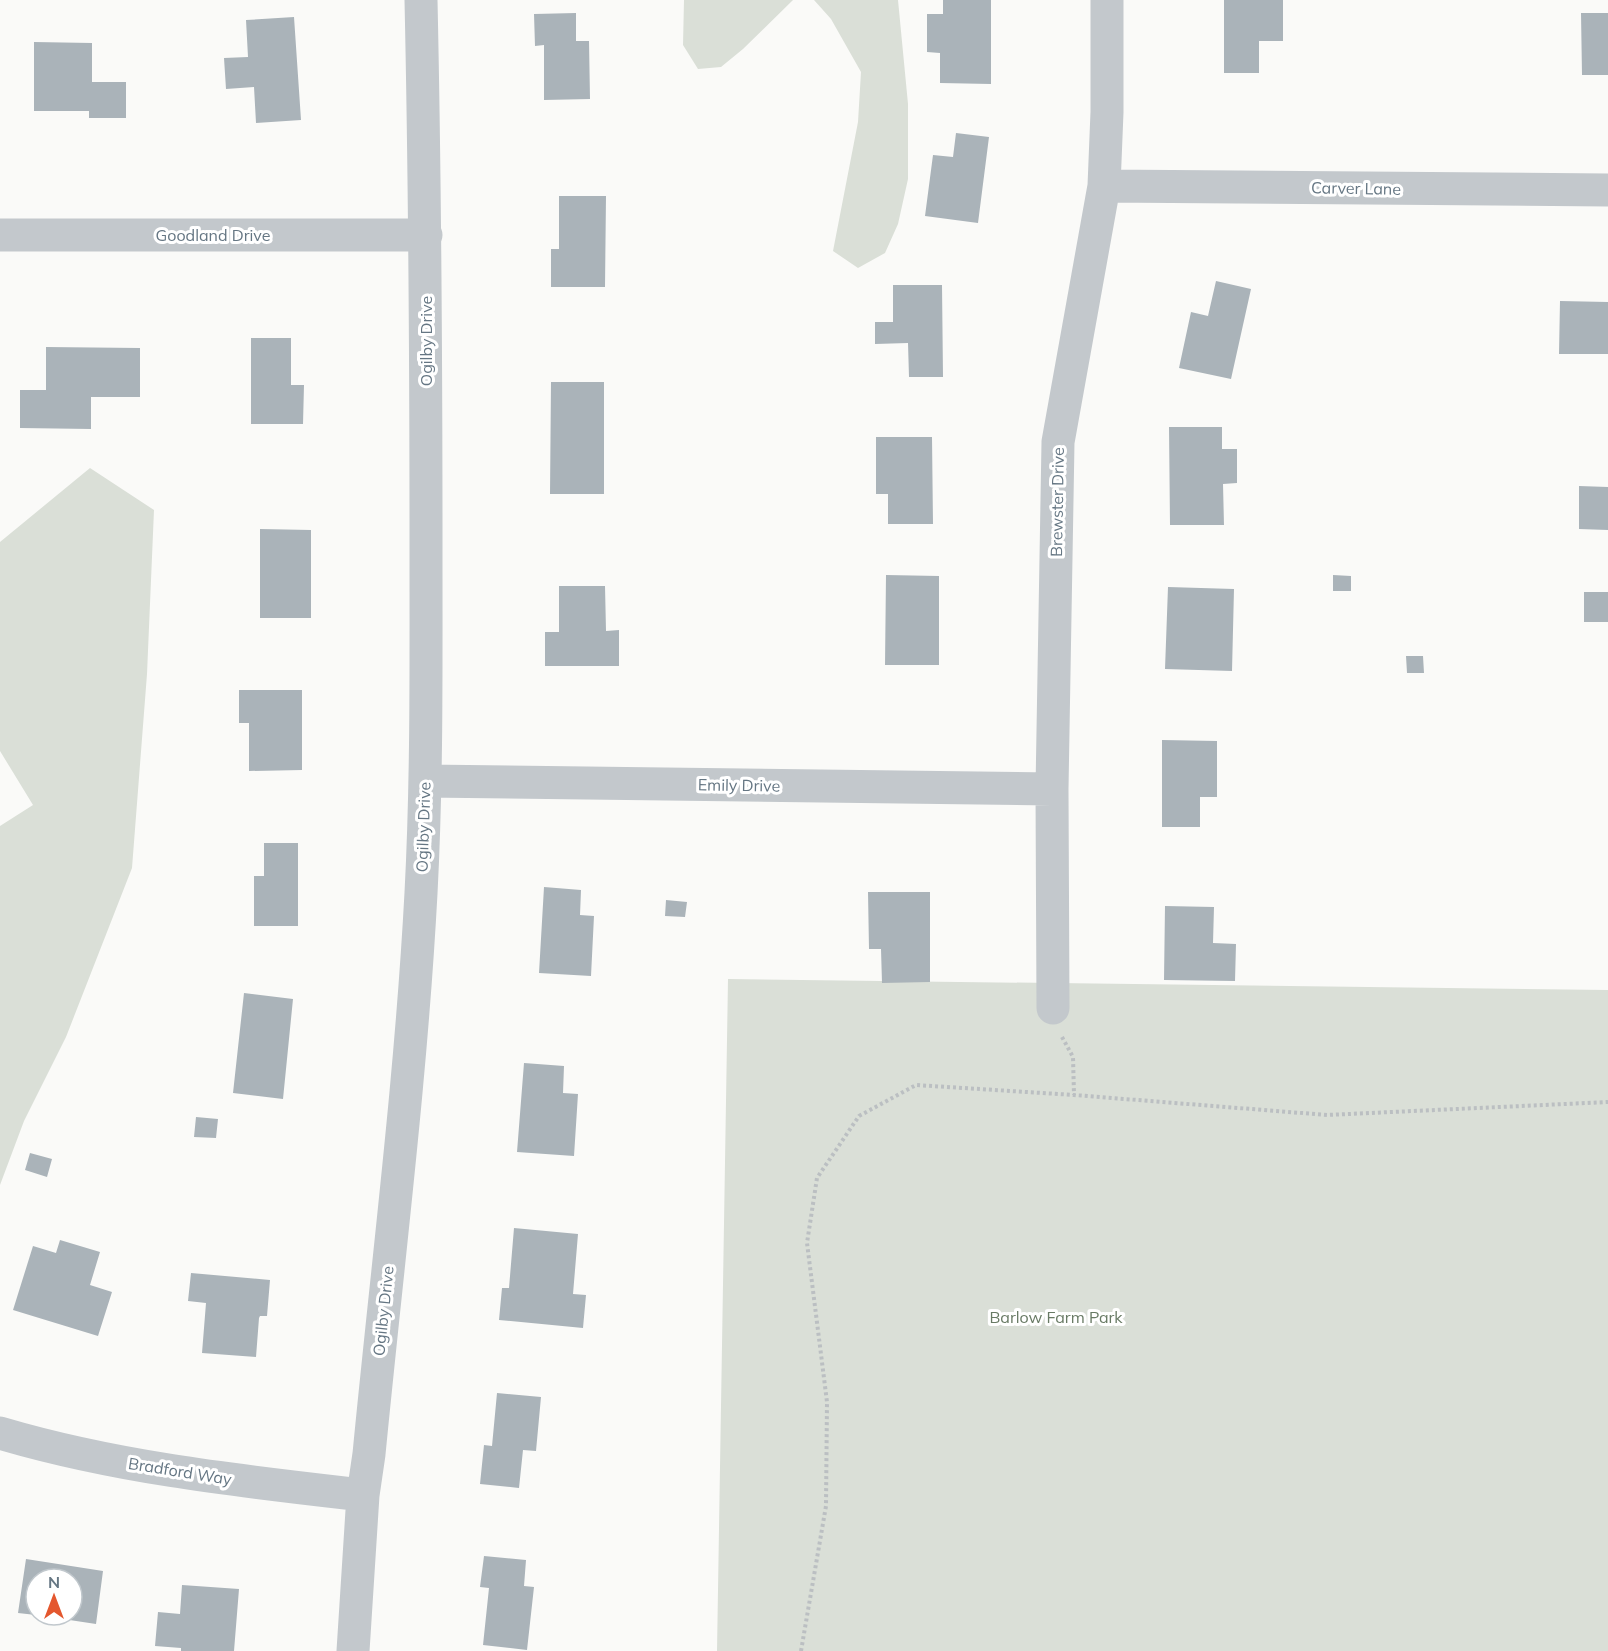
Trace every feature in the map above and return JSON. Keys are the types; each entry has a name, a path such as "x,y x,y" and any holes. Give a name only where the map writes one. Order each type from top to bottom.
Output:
{"street":[{"name":"Ogilby Drive","path":"353,1651 363,1495 406,1087 421,896 425,781 426,235 421,0"},
{"name":"Brewster Drive","path":"1053,1008 1052,789 1058,442 1104,186 1107,112 1107,0"},
{"name":"Carver Lane","path":"1104,186 1608,190"},
{"name":"Goodland Drive","path":"0,235 426,235"},
{"name":"Emily Drive","path":"425,781 1052,789"},
{"name":"Bradford Way","path":"0,1433 46,1447 207,1476 363,1495"}],"path":[{"path":"1053,1008 1060,1034 1073,1057 1074,1095"},
{"path":"801,1651 826,1506 827,1402 807,1244 817,1178 859,1116 916,1085 1327,1115 1608,1102"}],"green space":[{"path":"684,0 793,0 743,49 721,67 698,69 683,45"},
{"path":"814,0 898,0 908,104 908,179 898,224 885,253 858,268 833,251 858,122 861,72 831,19"},
{"path":"90,468 154,510 147,674 132,868 66,1037 24,1121 0,1185 0,826 33,805 0,751 0,542"},
{"name":"Barlow Farm Park","path":"728,979 1608,990 1608,1651 717,1651"}],"building":[{"path":"943,0 991,0 991,84 940,83 940,53 927,52 927,14 943,14"},
{"path":"1224,0 1283,0 1283,41 1259,41 1259,73 1224,73"},
{"path":"576,13 576,41 589,41 590,99 544,100 544,45 535,46 534,14"},
{"path":"1581,13 1608,13 1608,75 1582,75"},
{"path":"294,17 301,120 256,123 254,87 226,89 224,58 248,57 246,20"},
{"path":"34,42 92,43 92,82 126,82 126,118 89,118 89,111 34,111"},
{"path":"956,133 989,137 978,223 925,216 933,155 953,157"},
{"path":"559,196 606,196 605,287 551,287 551,249 559,249"},
{"path":"1216,281 1251,289 1231,379 1179,368 1191,312 1208,316"},
{"path":"893,285 942,285 943,377 909,377 908,343 875,344 875,322 893,322"},
{"path":"1560,301 1608,302 1608,354 1559,354"},
{"path":"251,338 291,338 291,385 304,385 303,424 251,424"},
{"path":"46,347 140,348 140,397 91,397 91,429 20,428 20,390 46,390"},
{"path":"551,382 604,382 604,494 550,494"},
{"path":"1169,427 1222,427 1222,449 1237,449 1237,483 1223,484 1224,525 1170,525"},
{"path":"876,437 932,437 933,524 888,524 888,494 876,494"},
{"path":"1579,486 1608,487 1608,530 1579,529"},
{"path":"260,529 311,530 311,618 260,618"},
{"path":"886,575 939,576 939,665 885,665"},
{"path":"1333,575 1351,576 1351,591 1333,591"},
{"path":"559,586 605,586 606,631 619,630 619,666 545,666 545,632 559,632"},
{"path":"1168,587 1234,589 1232,671 1165,669"},
{"path":"1584,592 1608,592 1608,622 1584,622"},
{"path":"1406,656 1423,656 1424,673 1407,673"},
{"path":"239,690 302,690 302,770 249,771 249,723 239,723"},
{"path":"1162,740 1217,741 1217,797 1200,797 1200,827 1162,827"},
{"path":"264,843 298,843 298,926 254,926 254,876 264,876"},
{"path":"544,887 581,890 580,915 594,916 591,976 539,973"},
{"path":"868,892 930,892 930,982 882,983 881,949 869,949"},
{"path":"666,900 687,902 685,917 665,916"},
{"path":"1165,906 1214,907 1213,943 1236,944 1235,981 1164,980"},
{"path":"244,993 293,999 283,1099 233,1093"},
{"path":"524,1063 564,1066 563,1093 578,1094 574,1156 517,1152"},
{"path":"196,1117 218,1119 216,1138 194,1137"},
{"path":"30,1153 52,1159 47,1177 25,1170"},
{"path":"514,1228 578,1234 573,1294 586,1295 583,1328 499,1320 502,1288 509,1288"},
{"path":"60,1240 100,1252 90,1285 112,1292 98,1336 13,1310 33,1246 56,1253"},
{"path":"191,1273 270,1280 267,1316 259,1318 256,1357 202,1353 206,1303 188,1301"},
{"path":"497,1393 541,1397 536,1451 523,1450 519,1488 480,1484 484,1445 492,1446"},
{"path":"484,1556 526,1560 524,1586 534,1587 527,1650 483,1645 489,1588 480,1587"},
{"path":"26,1559 77,1567 25,1567"},
{"path":"84,1568 103,1571 96,1624 84,1622"},
{"path":"24,1572 24,1614 18,1613"},
{"path":"182,1585 239,1589 234,1651 181,1651 181,1648 155,1646 158,1612 180,1614"}]}
